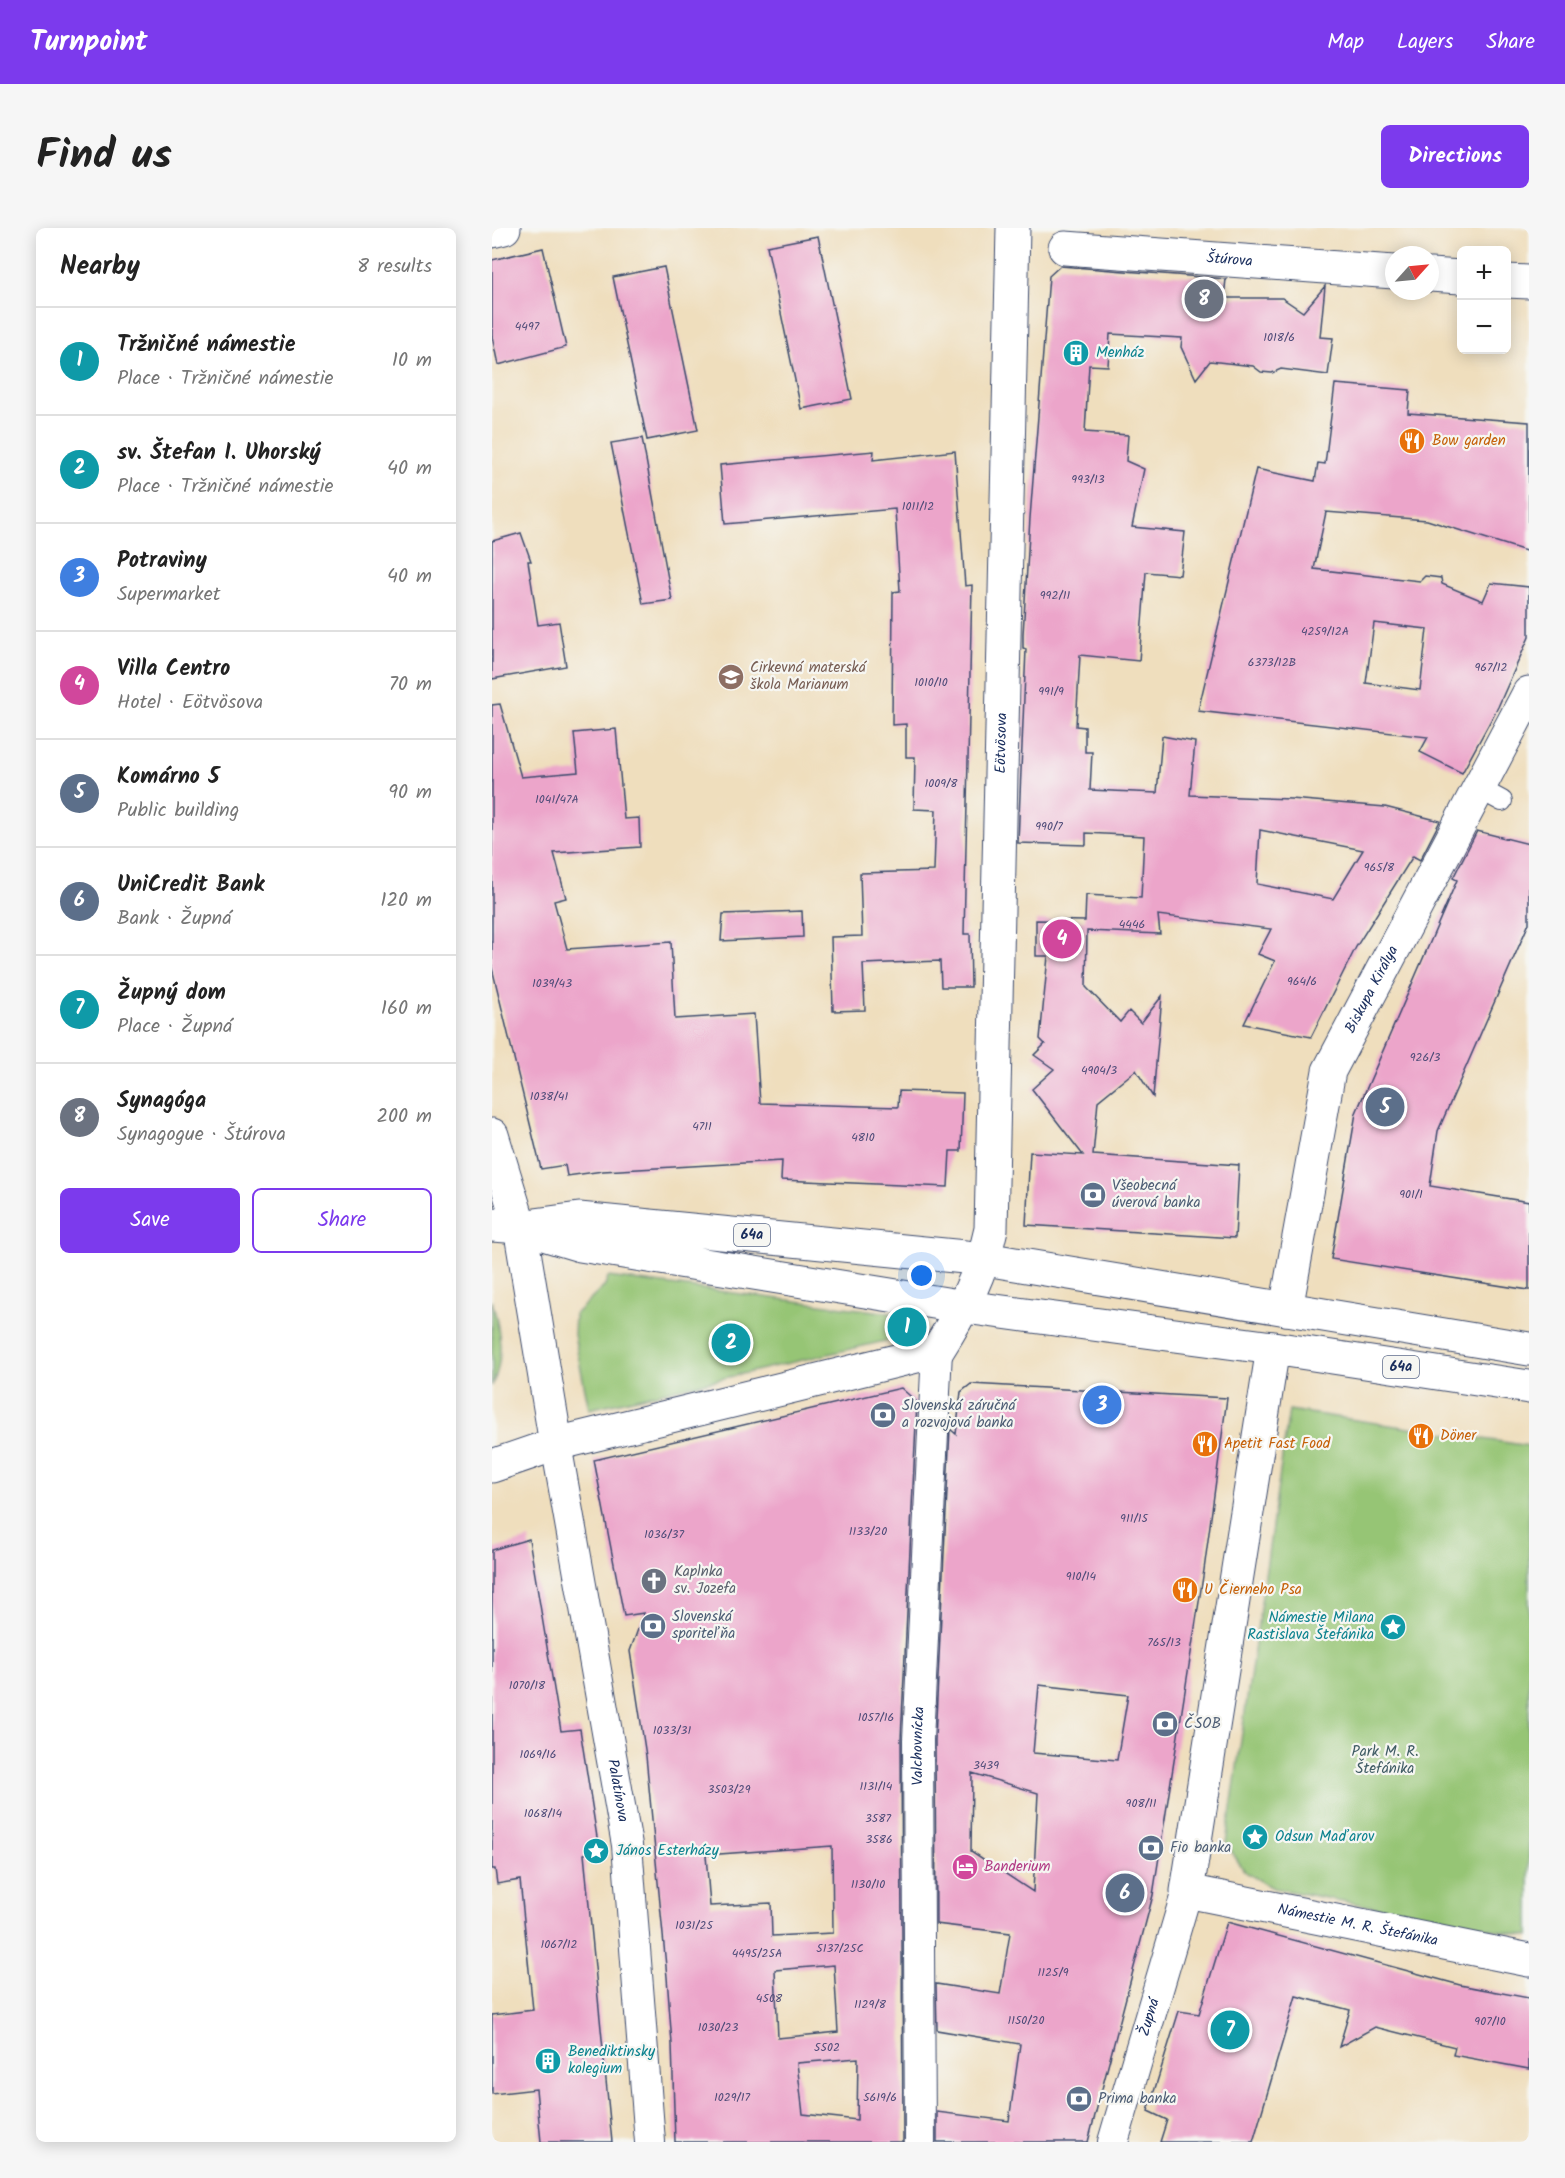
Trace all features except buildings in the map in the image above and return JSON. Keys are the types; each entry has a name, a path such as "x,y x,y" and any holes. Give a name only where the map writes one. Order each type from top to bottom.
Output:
{"street":[{"path":"492,231 504,228"},
{"name":"Eötvösova","path":"937,1351 965,1307 985,1258 991,1229 1013,228"},
{"name":"Štúrova","path":"1065,248 1385,271"},
{"path":"1439,276 1457,277"},
{"path":"1511,280 1529,282"},
{"name":"Biskupa Királya","path":"1187,1891 1273,1348 1286,1309 1329,1071 1490,794 1529,693"},
{"path":"492,1136 506,1226 556,1444"},
{"name":"64a","path":"506,1226 579,1219 985,1258 1529,1349"},
{"name":"64a","path":"506,1226 580,1245 965,1307 1273,1348 1529,1387"},
{"path":"492,1466 556,1444 937,1351"},
{"name":"Valchovnícka","path":"920,2142 918,1740 937,1351"},
{"name":"Palatínova","path":"556,1444 627,1845 650,2142"},
{"name":"Námestie M. R. Štefánika","path":"1187,1891 1529,1960"},
{"name":"Župná","path":"1113,2142 1187,1891"}],"green space":[{"path":"608,1277 906,1315 907,1336 589,1409 574,1335 575,1314 605,1286"},
{"path":"492,1301 500,1354 492,1386"},
{"name":"Park M. R. Štefánika","path":"1289,1410 1529,1446 1529,1936 1273,1888 1245,1872 1226,1843"}],"place":[{"name":"Synagóga","path":"1204,299"},
{"name":"Menház","path":"1076,353"},
{"name":"Bow garden","path":"1412,441"},
{"name":"Cirkevná materská škola Marianum","path":"731,677"},
{"name":"Villa Centro","path":"1062,939"},
{"name":"Komárno 5","path":"1385,1107"},
{"name":"Všeobecná úverová banka","path":"1093,1195"},
{"name":"Tržničné námestie","path":"907,1327"},
{"name":"sv. Štefan I. Uhorský","path":"731,1343"},
{"name":"Potraviny","path":"1102,1405"},
{"name":"Slovenská záručná a rozvojová banka","path":"883,1415"},
{"name":"Döner","path":"1421,1436"},
{"name":"Apetit Fast Food","path":"1205,1444"},
{"name":"Kaplnka sv. Jozefa","path":"654,1581"},
{"name":"U Čierneho Psa","path":"1185,1590"},
{"name":"Slovenská sporiteľňa","path":"653,1626"},
{"name":"Námestie Milana Rastislava Štefánika","path":"1393,1627"},
{"name":"ČSOB","path":"1165,1724"},
{"name":"Odsun Maďarov","path":"1255,1837"},
{"name":"Fio banka","path":"1151,1848"},
{"name":"János Esterházy","path":"596,1851"},
{"name":"Banderium","path":"965,1867"},
{"name":"UniCredit Bank","path":"1125,1893"},
{"name":"Župný dom","path":"1230,2030"},
{"name":"Benediktinsky kolegium","path":"548,2061"},
{"name":"Prima banka","path":"1079,2099"}]}
